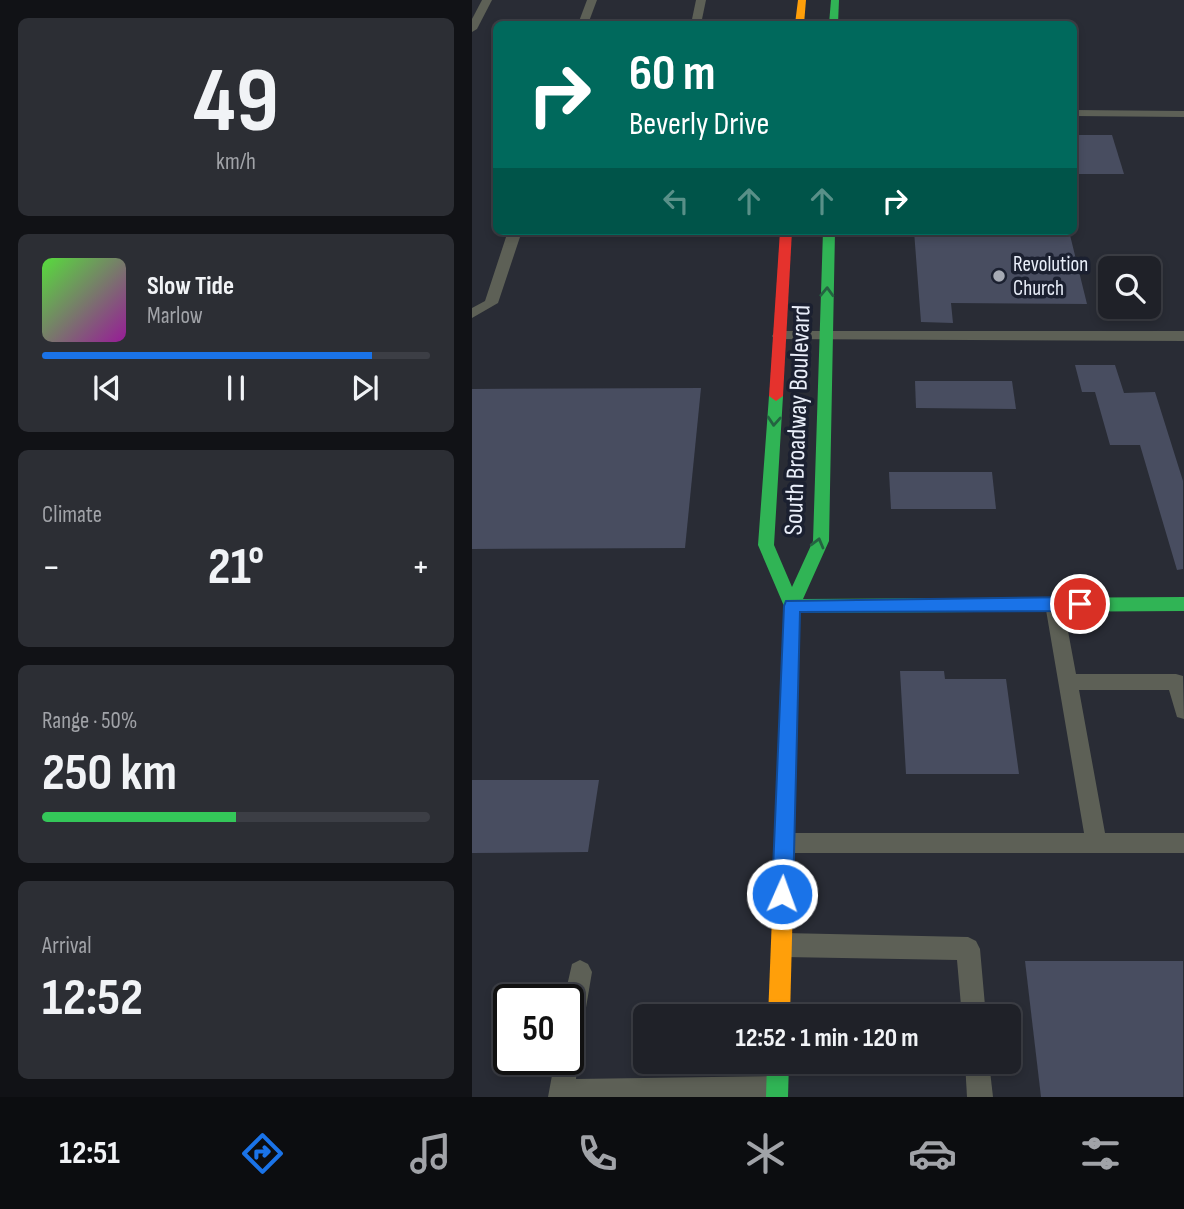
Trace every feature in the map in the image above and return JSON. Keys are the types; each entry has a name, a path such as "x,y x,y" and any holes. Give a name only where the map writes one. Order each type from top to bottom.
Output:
{"main road":[{"path":"800,21 802,0"},
{"path":"834,21 835,0"},
{"name":"South Broadway Boulevard","path":"786,235 766,545 792,606"},
{"name":"South Broadway Boulevard","path":"779,1004 792,606 821,541 829,235"},
{"path":"792,606 1184,604"},
{"path":"777,1093 778,1074"}],"lane":[{"path":"472,29 487,0"},
{"path":"584,21 592,0"},
{"path":"697,21 701,0"},
{"path":"1077,113 1184,114"},
{"path":"472,314 491,303 514,235"},
{"path":"779,336 1184,336"},
{"path":"1054,604 1096,842"},
{"path":"1068,682 1180,682 1184,711"},
{"path":"784,843 1184,843"},
{"path":"781,944 968,949 973,1004"},
{"path":"578,984 580,972"},
{"path":"978,1074 980,1097"},
{"path":"564,1075 561,1095 777,1093"}],"building":[{"path":"1077,135 1112,135 1124,174 1077,174"},
{"name":"Revolution Church","path":"914,235 1070,235 1087,304 951,303 953,323 921,322"},
{"path":"1075,365 1115,365 1124,393 1155,392 1183,481 1183,569 1177,570 1140,445 1110,445 1095,392 1082,392"},
{"path":"915,381 1012,381 1016,409 916,408"},
{"path":"701,388 685,548 472,549 472,389"},
{"path":"889,472 992,472 996,509 891,509"},
{"path":"900,671 944,671 945,679 1006,679 1019,774 906,774"},
{"path":"472,780 599,780 588,852 472,853"},
{"path":"1025,961 1183,961 1183,1097 1041,1097"}],"traffic: fast":[{"path":"834,21 835,0"},
{"path":"788,742 792,606 821,541 829,235"},
{"path":"776,396 766,545 792,606"},
{"path":"792,606 1184,604"},
{"path":"777,1097 778,1074"}],"traffic: slow":[{"path":"800,21 802,0"},
{"path":"779,1004 788,742"}],"traffic: jam":[{"path":"776,396 786,235"}],"place":[{"name":"Revolution Church","path":"999,276"}],"route":[{"path":"782,894 792,606 1080,604"}]}
